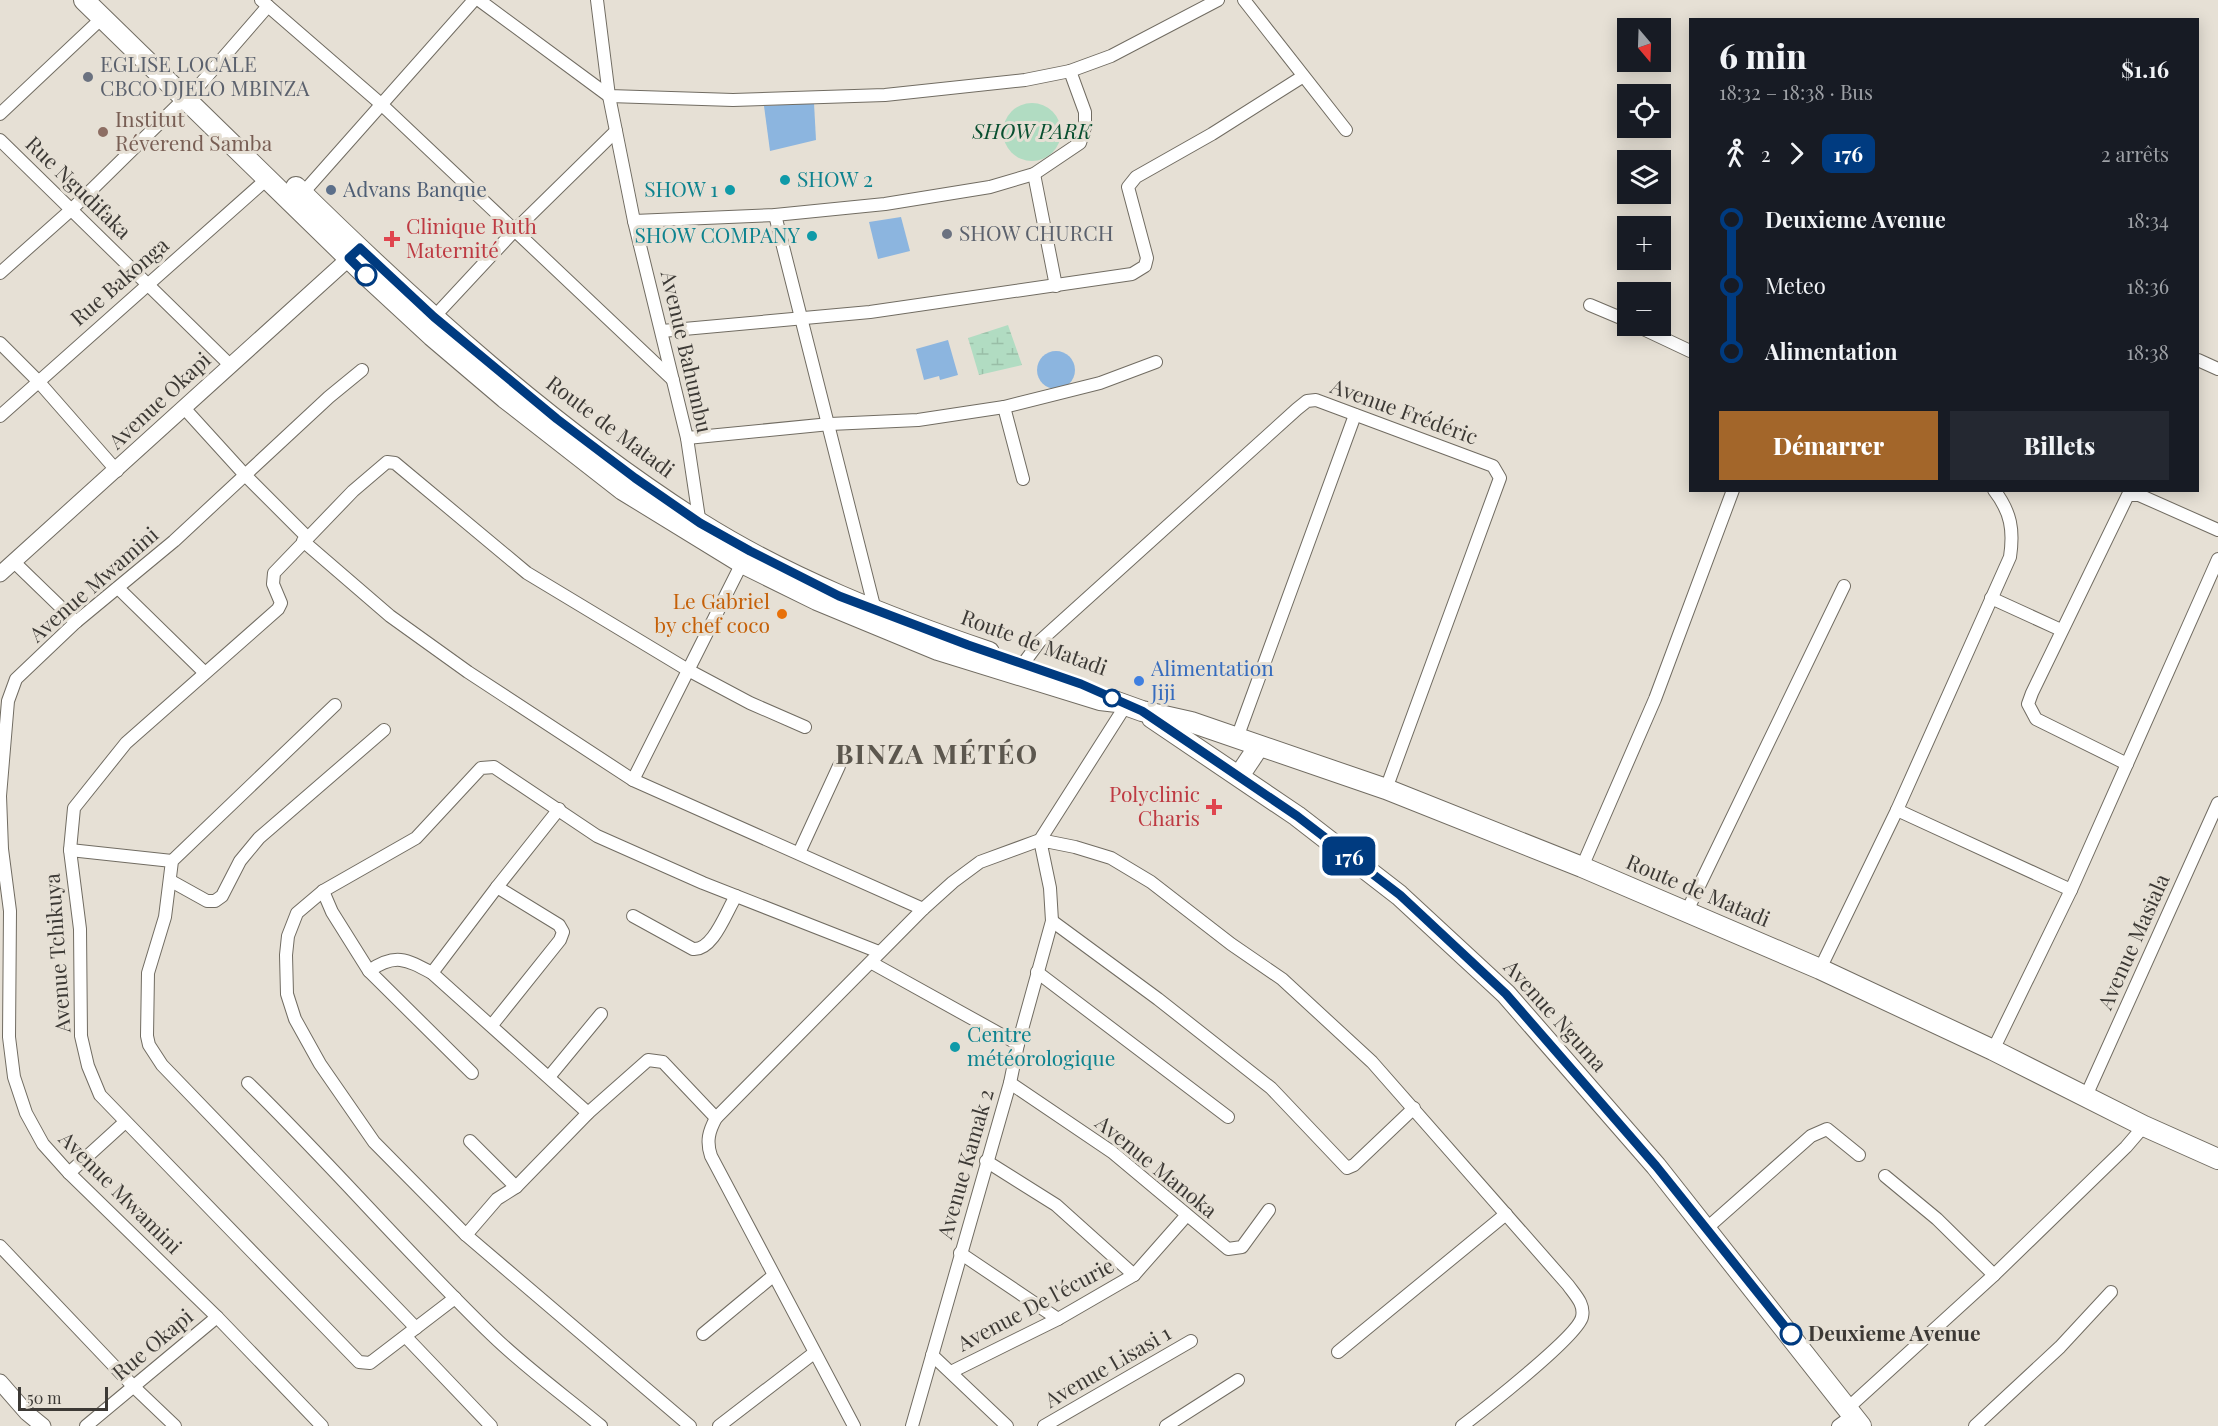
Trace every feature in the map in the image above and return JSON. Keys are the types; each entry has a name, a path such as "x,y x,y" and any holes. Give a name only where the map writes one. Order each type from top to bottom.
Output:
{"main road":[{"name":"Route de Matadi","path":"84,0 102,9 302,194 432,336 539,415 635,478 742,563 817,600 1023,664 1108,694 1128,706"},
{"name":"Route de Matadi","path":"191,93 268,178 434,317 539,415"},
{"name":"Route de Matadi","path":"699,530 750,551 839,596 875,610 938,650 1100,700 1191,722 1386,789 1582,867 1820,969 1993,1050 2144,1126 2218,1159"},
{"name":"Avenue Nguma","path":"1128,706 1239,776 1297,816 1400,895 1506,994 1707,1228 1850,1418"},
{"path":"1239,776 1259,746"}],"street":[{"path":"302,194 474,0"},
{"path":"479,0 609,96 734,100 885,95 1025,80 1070,71 1111,56 1218,0"},
{"name":"Avenue Bahumbu","path":"597,0 609,96 634,221 687,438 699,530"},
{"path":"1244,0 1302,77 1346,130"},
{"path":"0,273 72,209 191,93 265,3 381,104 673,380"},
{"path":"0,114 102,9"},
{"path":"634,221 775,215 937,197 990,187 1034,174 1080,143 1085,127 1085,112 1070,71"},
{"path":"662,331 800,320 1132,274 1145,266 1147,258 1128,187 1136,177 1212,134 1302,77"},
{"path":"434,317 515,230 616,131"},
{"name":"Rue Ngudifaka","path":"0,140 230,365"},
{"path":"1034,174 1056,286"},
{"name":"Rue Bakonga","path":"0,416 268,178"},
{"path":"775,215 800,320 830,424 875,610"},
{"name":"Avenue Okapi","path":"0,574 117,471 230,365 355,253"},
{"path":"1590,305 1617,316"},
{"path":"1658,336 1689,351"},
{"path":"0,343 38,381 117,471"},
{"path":"2199,360 2218,369"},
{"path":"687,438 830,424 918,420 1004,407 1100,383 1156,362"},
{"name":"Avenue Mwamini","path":"322,1426 217,1317 69,1173 43,1144 31,1124 14,1077 9,1037 10,912 2,849 0,796 10,690 16,679 76,622 118,588 362,370"},
{"name":"Avenue Frédéric","path":"1023,664 1040,640 1302,405 1316,400 1493,466 1500,478 1386,789"},
{"path":"1004,407 1023,479"},
{"path":"185,409 305,539 416,634 468,672 633,780 923,909"},
{"path":"1237,738 1355,415"},
{"name":"Avenue Tchikuya","path":"455,1298 370,1363 359,1362 124,1123 100,1095 88,1066 83,1046 80,929 70,850 72,816 78,801 126,743 278,609 281,603 272,578 305,539 353,491 387,462 395,464 527,573 688,670"},
{"path":"1582,867 1655,699 1732,492"},
{"path":"1820,969 1897,810 2010,556 2013,536 2010,516 1995,492"},
{"path":"2127,764 2036,719 2030,712 2028,704 2061,630 2128,495 2139,495 2218,530"},
{"path":"1993,1050 2071,890 2218,559"},
{"path":"14,562 76,622"},
{"path":"633,780 742,563"},
{"path":"1687,911 1844,586"},
{"path":"118,588 204,672"},
{"path":"1991,598 2061,630"},
{"path":"688,670 750,703 805,728"},
{"path":"336,705 172,861 165,917 148,973 149,1045 162,1065 411,1332 491,1426"},
{"path":"1040,840 1128,706"},
{"path":"171,881 207,901 215,901 222,896 240,861 259,838 384,730"},
{"path":"799,853 839,766"},
{"path":"690,1426 466,1235 374,1142 320,1064 295,1019 287,994 288,936 297,913 323,891 416,838 481,768 494,767 597,836 735,896 879,952"},
{"name":"Avenue Masiala","path":"2086,1096 2218,803"},
{"path":"432,973 497,886 559,809"},
{"path":"1897,810 2071,890"},
{"path":"854,1426 711,1156 707,1145 709,1133 716,1118 923,909 980,862 1040,840 1110,858 1151,882 1231,944 1282,979 1372,1062 1568,1285 1582,1304 1582,1319 1571,1332 1502,1396 1462,1426"},
{"name":"Avenue Kamak 2","path":"912,1426 1010,1083 1018,1044 1052,921 1050,888 1040,840"},
{"path":"70,850 172,861"},
{"path":"492,1025 560,940 563,932 559,925 497,886"},
{"path":"323,891 332,912 369,971 472,1074"},
{"path":"633,916 693,950 699,950 707,945 735,896"},
{"path":"1052,921 1158,999 1271,1088 1347,1168 1354,1165 1414,1108"},
{"path":"369,971 382,962 400,959 432,973 588,1113"},
{"path":"872,963 1018,1044"},
{"path":"1037,972 1227,1117"},
{"path":"549,1077 601,1014"},
{"path":"466,1235 497,1199 516,1187 588,1113 648,1060 663,1062 716,1118"},
{"path":"248,1083 316,1149 494,1338 601,1426"},
{"name":"Avenue Manoka","path":"1010,1083 1112,1152 1228,1249 1234,1250 1242,1247 1269,1210"},
{"path":"69,1173 124,1123"},
{"path":"1850,1418 2126,1147 2144,1126"},
{"path":"1707,1228 1811,1136 1827,1129 1859,1155"},
{"path":"470,1141 516,1187"},
{"path":"986,1161 1056,1205 1134,1275"},
{"path":"1885,1176 1936,1219 1994,1275"},
{"path":"1338,1352 1506,1214"},
{"name":"Avenue De l'écurie","path":"951,1372 1058,1318 1134,1275 1186,1216"},
{"path":"0,1246 134,1387 175,1426"},
{"path":"960,1253 1058,1318"},
{"path":"703,1334 773,1276"},
{"path":"1975,1426 2060,1347 2111,1292"},
{"name":"Rue Okapi","path":"86,1426 217,1317"},
{"name":"Avenue Lisasi 1","path":"1044,1426 1191,1341"},
{"path":"719,1426 814,1353"},
{"path":"932,1355 1007,1426"},
{"path":"1166,1426 1238,1380"},
{"path":"0,1382 43,1426"}],"green space":[{"name":"SHOW PARK","path":"1026,103 1038,103 1048,107 1057,116 1061,138 1053,153 1038,161 1026,161 1016,157 1007,148 1003,138 1003,126 1007,116 1016,107"},
{"path":"1008,325 1022,365 979,375 968,338"}],"water":[{"path":"814,103 816,140 770,151 764,106"},
{"path":"901,217 910,251 878,259 869,222"},
{"path":"948,340 958,375 940,380 939,376 924,380 916,349"},
{"path":"1056,351 1069,357 1075,370 1069,383 1056,389 1043,383 1037,370 1043,357"}],"bus line":[{"name":"176","path":"366,275 349,258 360,248 434,317 500,373 635,478 700,523 839,596 902,621 1108,694 1117,702 1142,711 1297,816 1400,895 1506,994 1656,1166 1791,1334"}],"place":[{"name":"EGLISE LOCALE CBCO DJELO MBINZA","path":"88,77"},
{"name":"Institut Réverend Samba","path":"103,132"},
{"name":"SHOW 2","path":"785,180"},
{"name":"Advans Banque","path":"331,190"},
{"name":"SHOW 1","path":"730,190"},
{"name":"SHOW CHURCH","path":"947,234"},
{"name":"SHOW COMPANY","path":"812,236"},
{"name":"Clinique Ruth Maternité","path":"392,239"},
{"name":"Le Gabriel by chef coco","path":"782,614"},
{"name":"Alimentation Jiji","path":"1139,681"},
{"name":"Polyclinic Charis","path":"1214,807"},
{"name":"Centre météorologique","path":"955,1047"},
{"name":"Deuxieme Avenue","path":"1791,1334"}],"district":[{"name":"BINZA MÉTÉO","path":"937,755"}]}
